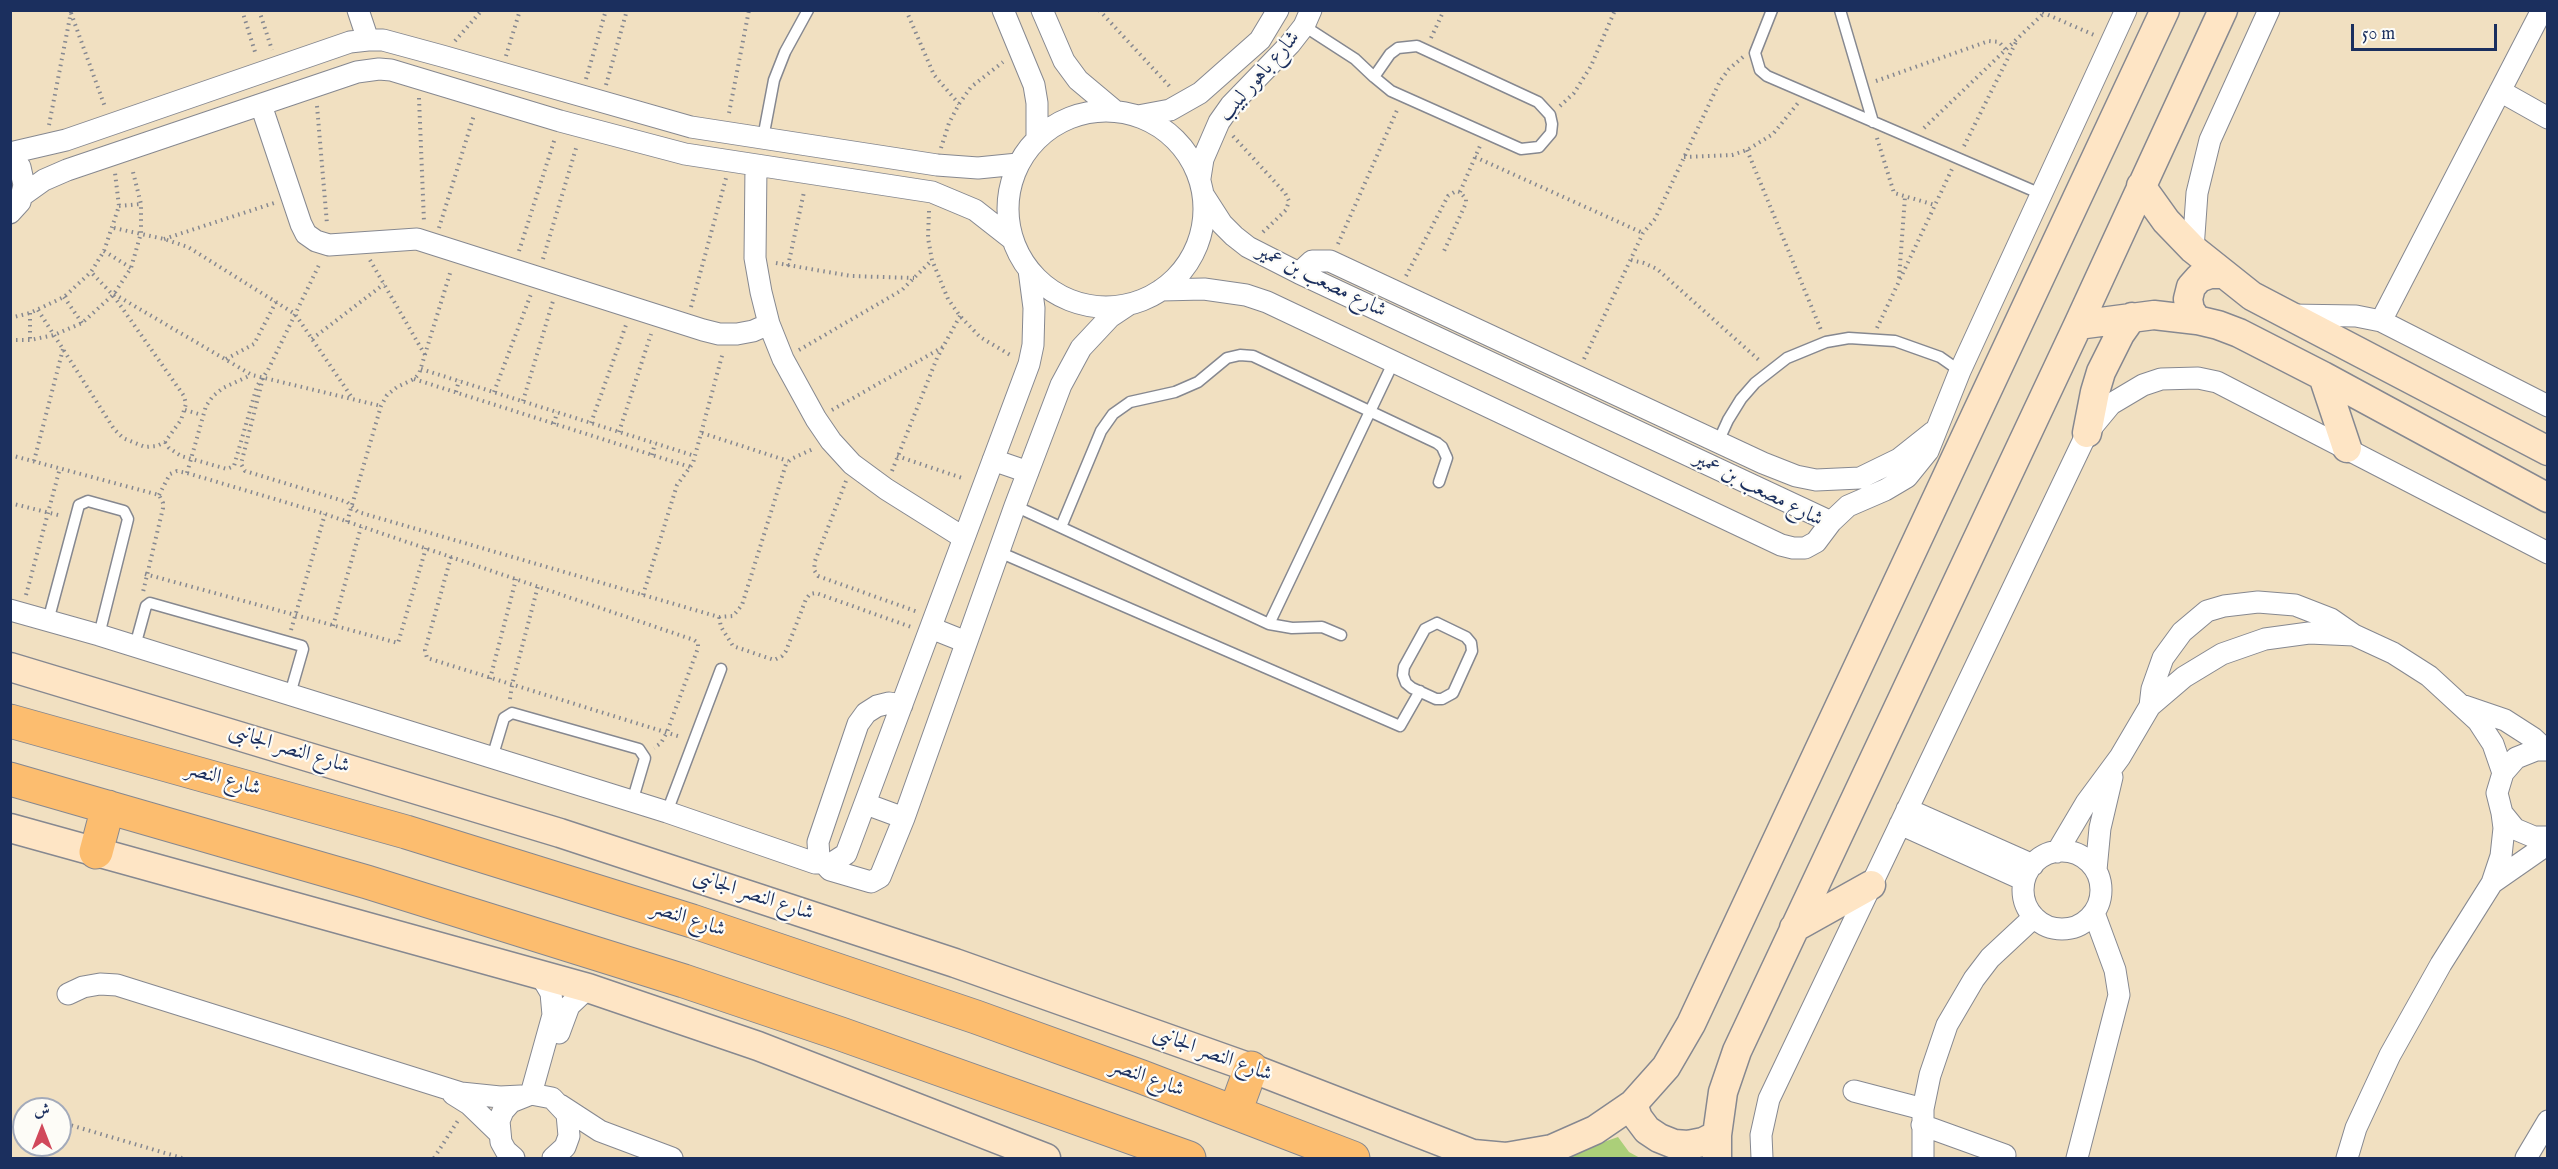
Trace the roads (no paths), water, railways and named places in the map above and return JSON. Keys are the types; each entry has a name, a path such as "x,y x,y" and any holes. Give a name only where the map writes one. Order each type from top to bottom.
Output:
{"main road":[{"name":"شارع النصر","path":"10,721 406,832 681,917 976,1017 1353,1158"},
{"path":"10,779 368,882 684,981 862,1041 1189,1158"},
{"path":"96,852 108,807"},
{"path":"1235,1113 1251,1068"}],"street":[{"path":"358,10 368,40"},
{"path":"1003,10 1034,85 1037,103 1037,138"},
{"name":"شارع باهور لبيب","path":"1138,116 1170,110 1200,93 1260,40 1278,10"},
{"path":"1831,522 1848,506 1885,490 1907,477 1928,451 1960,371 2126,10"},
{"name":"شارع النصر الجانبى","path":"10,668 350,768 615,851 944,959 1251,1068 1478,1156 1506,1157 1552,1149 1595,1130 1633,1104 1666,1067 1691,1024 2164,10"},
{"path":"1633,1104 1638,1118 1647,1130 1659,1138 1674,1144 1688,1145 1703,1142 1717,1147 1723,1092 1729,1071 2223,10"},
{"path":"2193,249 2197,193 2210,140 2269,10"},
{"path":"2381,321 2542,10"},
{"path":"1046,14 1064,61 1078,80 1115,111"},
{"name":"شارع باهور لبيب","path":"1202,187 1210,139 1219,122 1231,105 1290,44 1307,18"},
{"path":"23,195 23,176 20,167 10,155 45,147 350,42 368,40 383,40 691,127 937,165 978,168 1018,164"},
{"path":"10,213 23,195 56,174 316,86 368,70 391,70 535,114 685,154 932,192 975,210 1012,239"},
{"path":"535,114 544,86"},
{"path":"2500,91 2547,118"},
{"path":"261,105 300,224 306,234 316,241 328,245 407,239 429,242 719,334 753,331 769,324"},
{"path":"16,611 667,812 824,865 838,873 875,881 880,877 904,818 1015,506 1070,366 1095,332 1128,305 1161,290 1187,265 1196,249 1203,223 1202,187 1182,147 1155,123 1138,116 1115,111 1081,114 1065,119 1037,138 1018,164 1008,201 1008,224 1012,239 1029,270 1057,294 1073,301 1100,306 1128,305"},
{"path":"756,166 755,258 769,324 783,359 816,419 831,441 852,464 886,489 964,538"},
{"path":"2141,186 2166,221 2193,249 2221,274 2252,296 2547,451"},
{"name":"شارع مصعب بن عمير","path":"1161,290 1204,289 1267,302 1781,545 1793,549 1805,548 1816,542 1831,522 1248,247 1222,224 1202,187"},
{"path":"1299,273 1312,261 1321,259 1330,261 1718,442 1796,476 1816,480 1860,478 1877,472 1899,459 1936,430"},
{"path":"824,865 840,860 846,854 1029,364 1033,345 1034,308 1029,270"},
{"path":"2197,320 2190,310 2188,299 2191,287 2199,278 2210,274 2221,274"},
{"path":"2287,315 2356,316 2381,321 2547,406"},
{"path":"2078,325 2132,317 2176,316 2239,333 2547,498"},
{"path":"2087,433 2094,392 2101,372 2120,334 2132,317"},
{"path":"2323,376 2347,448"},
{"path":"1762,1158 1761,1135 1769,1099 2087,433 2111,404 2143,385 2170,378 2198,378 2234,389 2547,553"},
{"path":"993,460 1028,472"},
{"path":"2150,706 2152,688 2163,658 2182,632 2207,611 2224,606 2258,602 2295,605 2331,619 2354,635 2412,664 2438,683 2486,731 2503,773"},
{"path":"931,627 966,642"},
{"path":"2057,852 2086,803 2120,757 2150,706 2166,690 2202,664 2243,646 2298,634 2354,635"},
{"path":"824,865 818,850 818,842 858,724 866,713 877,706 889,703 902,705"},
{"path":"2461,706 2505,720 2547,750"},
{"path":"2347,1158 2356,1128 2390,1054 2441,964 2492,883 2502,849 2502,813 2498,793 2503,773 2516,758 2526,753 2547,750"},
{"path":"2096,870 2079,855 2057,852 2046,855 2029,872 2024,900 2034,917 2053,929 2065,929 2086,922 2094,913 2102,892 2096,870 2103,806 2120,757"},
{"path":"866,804 904,818"},
{"path":"2502,813 2515,829 2524,834 2547,837"},
{"path":"1904,817 2029,872"},
{"path":"12,829 588,988 758,1046 1014,1151 1046,1158"},
{"path":"2492,883 2547,844"},
{"path":"1794,928 1871,885"},
{"path":"2077,1158 2119,995 2115,970 2094,913"},
{"path":"1923,1158 1922,1117 1937,1050 1959,1002 1990,958 2034,917"},
{"path":"531,1095 553,1015 551,993 541,976"},
{"path":"68,994 83,987 100,984 117,985 442,1088 481,1096 531,1095 560,1105 600,1131 622,1141 672,1158"},
{"path":"498,1132 503,1111 531,1095 564,1016 576,997 588,988"},
{"path":"442,1088 469,1104 498,1132 506,1151 514,1158"},
{"path":"1854,1091 1922,1117 2005,1155"},
{"path":"558,1155 569,1125 567,1114 560,1105"},
{"path":"2526,1158 2547,1121"},
{"path":"558,1155 593,1141 622,1141"}],"lane":[{"path":"763,138 774,80 785,52 808,10"},
{"path":"1772,10 1755,53 1760,70 1767,76 2041,194"},
{"path":"1840,10 1873,122"},
{"path":"1307,18 1384,87 1521,149 1530,149 1546,141 1552,124 1550,115 1538,102 1425,50 1407,45 1390,54 1374,77"},
{"path":"1718,442 1741,399 1770,369 1806,349 1826,342 1849,338 1895,341 1940,357 1960,371"},
{"path":"1061,527 1101,431 1113,414 1130,402 1175,392 1197,382 1227,358 1240,355 1253,356 1442,447 1447,458 1439,482"},
{"path":"1269,624 1394,362"},
{"path":"48,621 79,505 88,501 124,510 128,519 99,635"},
{"path":"1015,506 1269,624 1292,628 1322,627 1341,635"},
{"path":"999,552 1400,726 1420,691"},
{"path":"135,646 146,606 150,603 288,642 303,648 290,694"},
{"path":"1437,624 1466,637 1471,643 1472,651 1453,693 1448,698 1436,699 1420,691 1406,683 1403,675 1404,667 1425,629 1437,624"},
{"path":"667,812 721,669"},
{"path":"492,758 504,718 512,713 639,749 643,753 644,764 632,801"}]}
